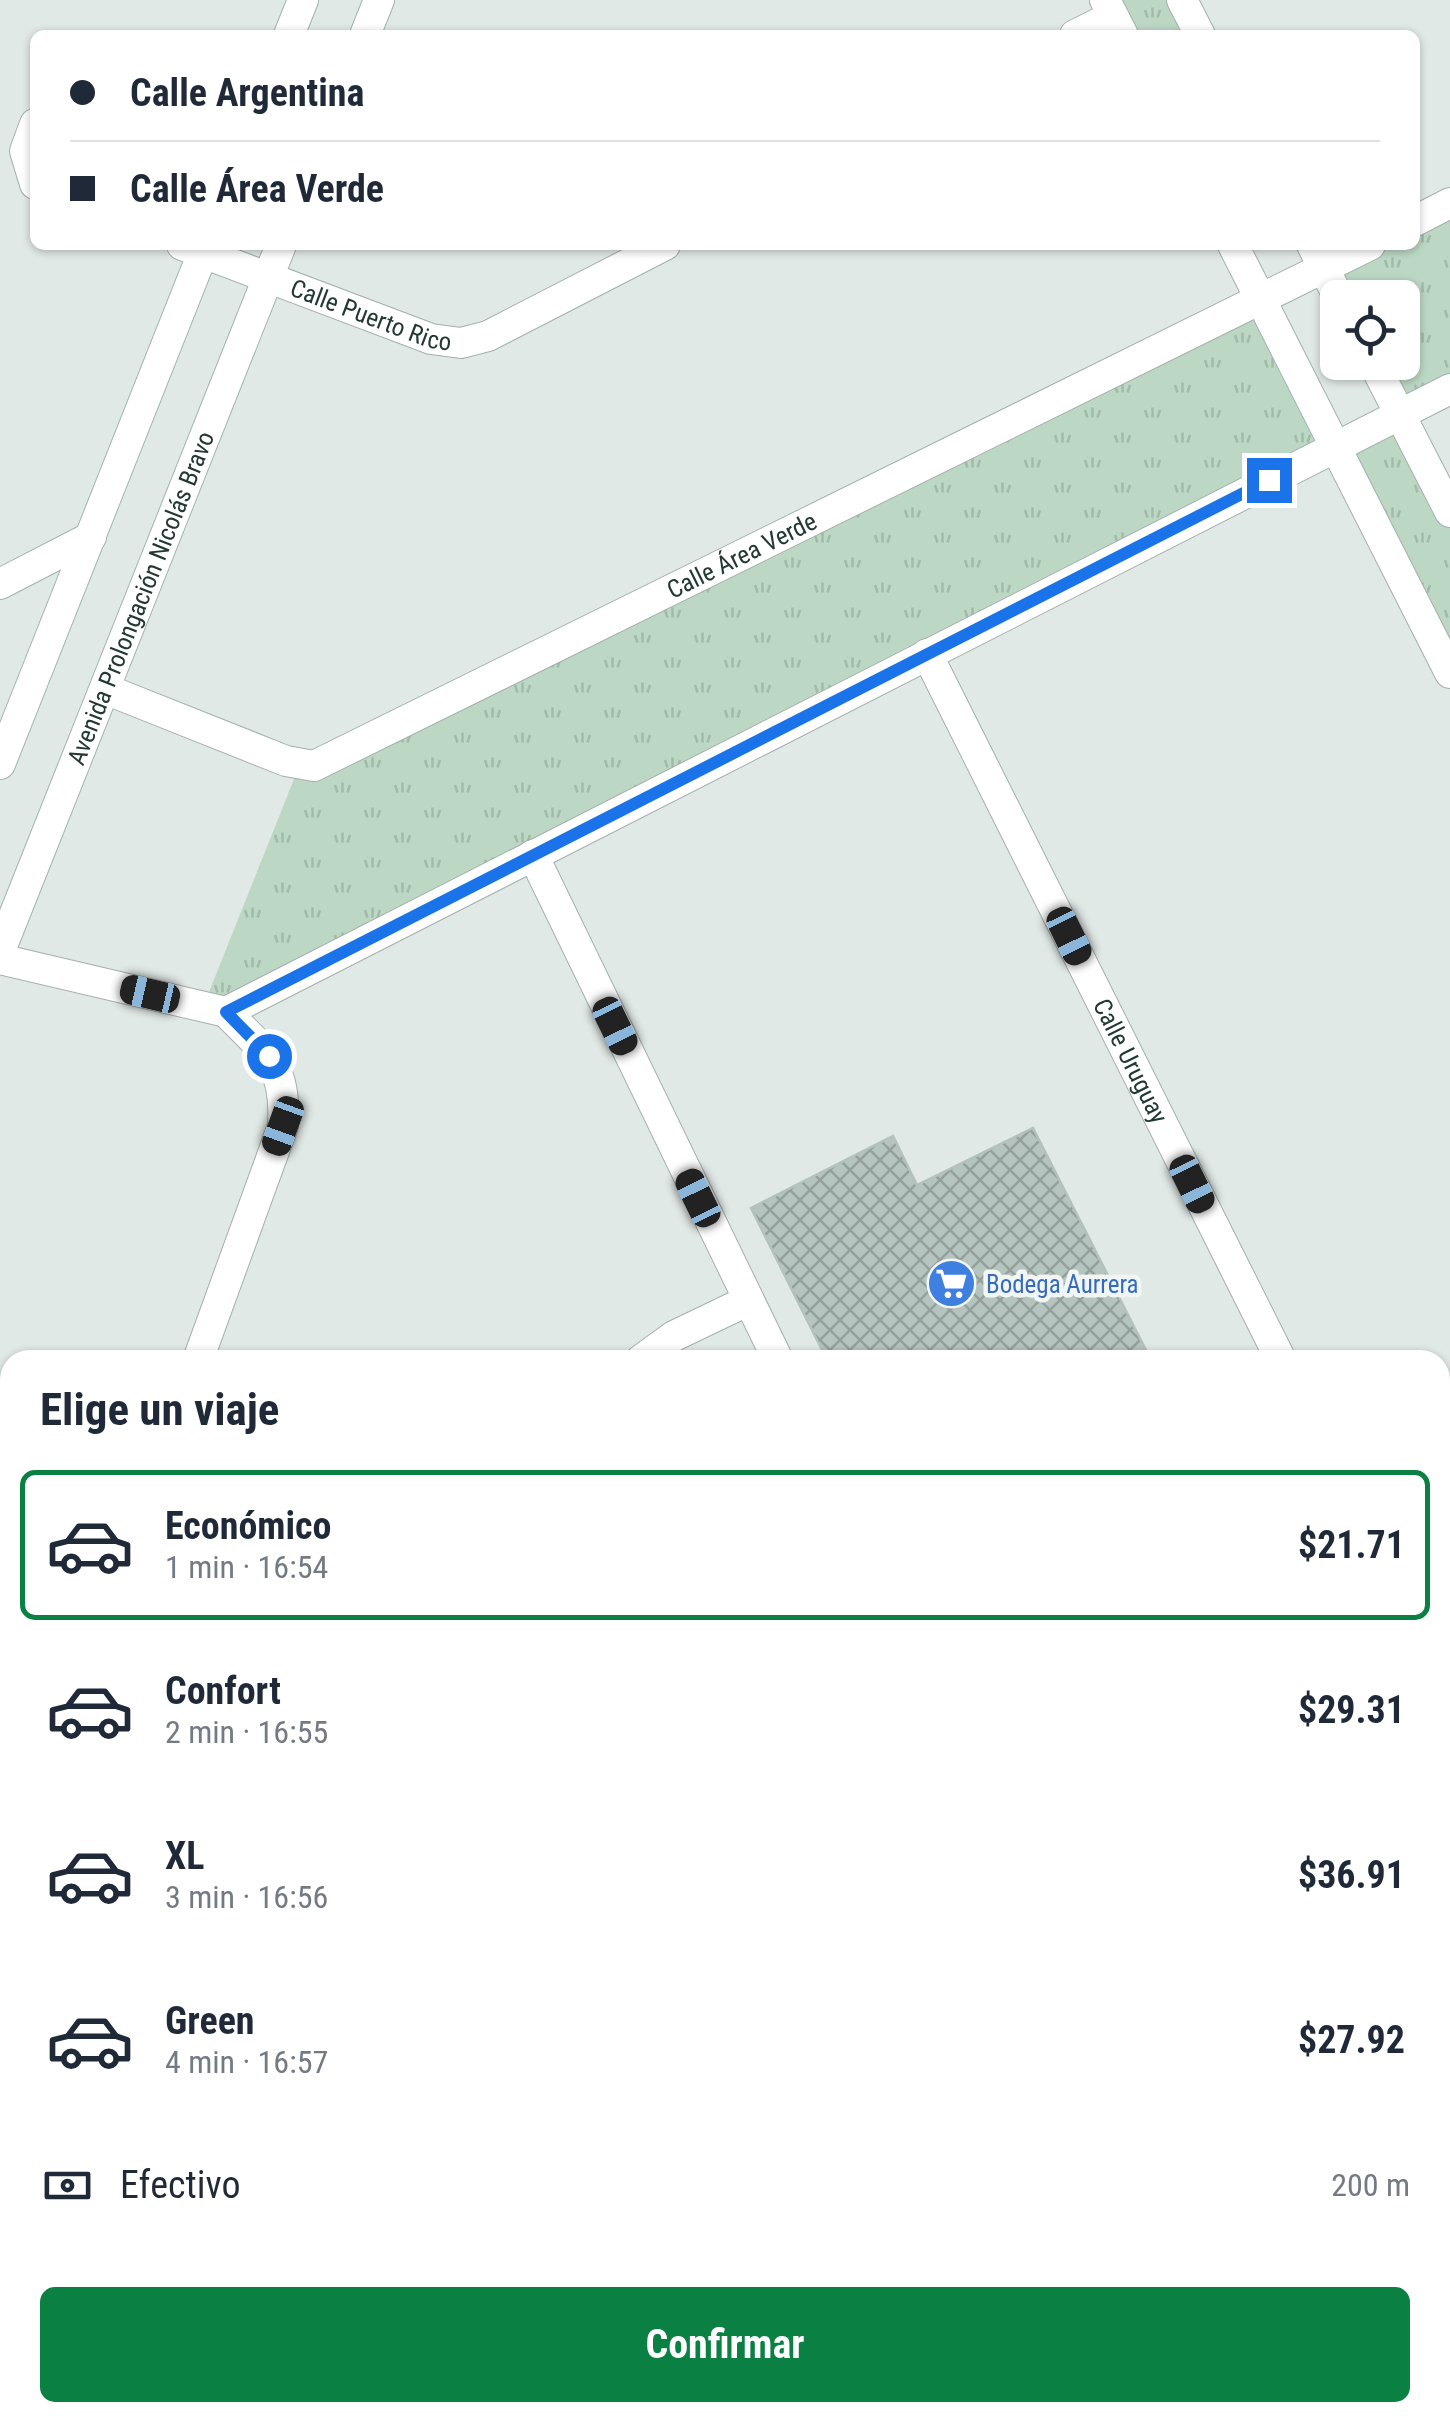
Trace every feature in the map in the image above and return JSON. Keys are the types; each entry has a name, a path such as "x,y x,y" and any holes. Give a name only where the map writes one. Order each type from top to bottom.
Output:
{"street":[{"path":"291,30 303,0"},
{"path":"367,30 379,0"},
{"path":"1182,0 1197,30"},
{"path":"1086,30 1113,17"},
{"path":"30,136 24,151 30,169"},
{"path":"1420,219 1450,203"},
{"path":"0,764 90,538 196,250"},
{"name":"Calle Puerto Rico","path":"204,250 431,339 461,343 488,336 655,250"},
{"name":"Avenida Prolongación Nicolás Bravo","path":"0,951 280,250"},
{"path":"1236,250 1450,673"},
{"name":"Calle Área Verde","path":"104,689 286,762 314,766 1262,301 1318,257 1348,250"},
{"path":"1318,257 1330,280"},
{"path":"1382,380 1450,512"},
{"path":"226,1012 1450,388"},
{"path":"0,584 90,538"},
{"name":"Calle Uruguay","path":"927,654 1276,1350"},
{"path":"533,855 773,1350"},
{"path":"0,959 226,1012 269,1056 285,1089 283,1126 202,1350"},
{"path":"655,1350 674,1336 747,1301"}],"green space":[{"path":"1107,0 1180,0 1196,30 1122,30"},
{"path":"1450,206 1450,386 1402,410 1387,380 1420,380 1420,280 1335,280 1329,268 1365,250 1420,250 1420,221"},
{"path":"1261,302 1337,445 226,1011 205,1002 300,764"},
{"path":"1397,422 1450,525 1450,663 1343,447"}],"building":[{"name":"Bodega Aurrera","path":"1033,1128 1146,1350 822,1350 751,1208 893,1136 917,1185"}],"place":[{"name":"Bodega Aurrera","path":"951,1284"}],"route":[{"path":"269,1056 226,1012 1269,480"}]}
